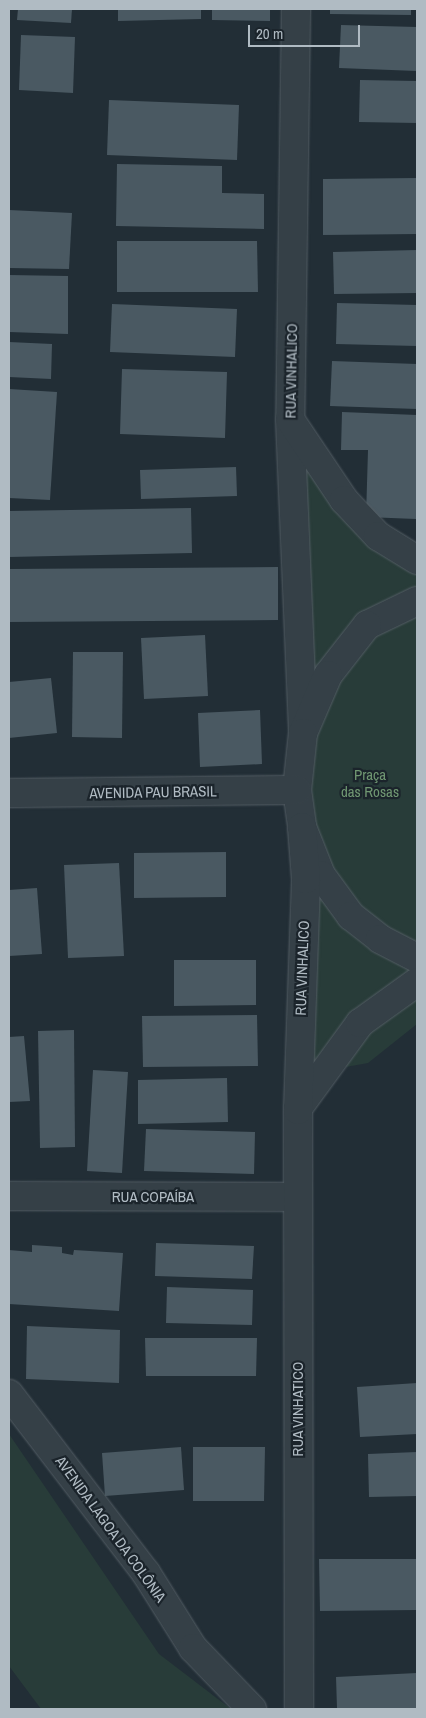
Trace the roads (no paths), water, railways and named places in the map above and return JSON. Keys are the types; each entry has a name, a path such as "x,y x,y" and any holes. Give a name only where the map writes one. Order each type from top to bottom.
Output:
{"street":[{"name":"RUA VINHALICO","path":"296,9 290,419 303,733"},
{"path":"290,419 344,500 378,536 417,560"},
{"path":"417,600 367,625 328,675 303,733 297,790 302,827 321,875 351,916 380,939 417,958"},
{"name":"AVENIDA PAU BRASIL","path":"9,793 297,790"},
{"name":"RUA VINHALICO","path":"298,1110 306,880 302,827"},
{"path":"298,1110 360,1023 417,982"},
{"name":"RUA VINHATICO","path":"298,1110 299,1709"},
{"name":"RUA COPAÍBA","path":"9,1196 298,1197"},
{"name":"AVENIDA LAGOA DA COLÔNIA","path":"9,1394 146,1573 192,1648 252,1709"}],"park label":[{"name":"Praça das Rosas","path":"370,782"}]}
